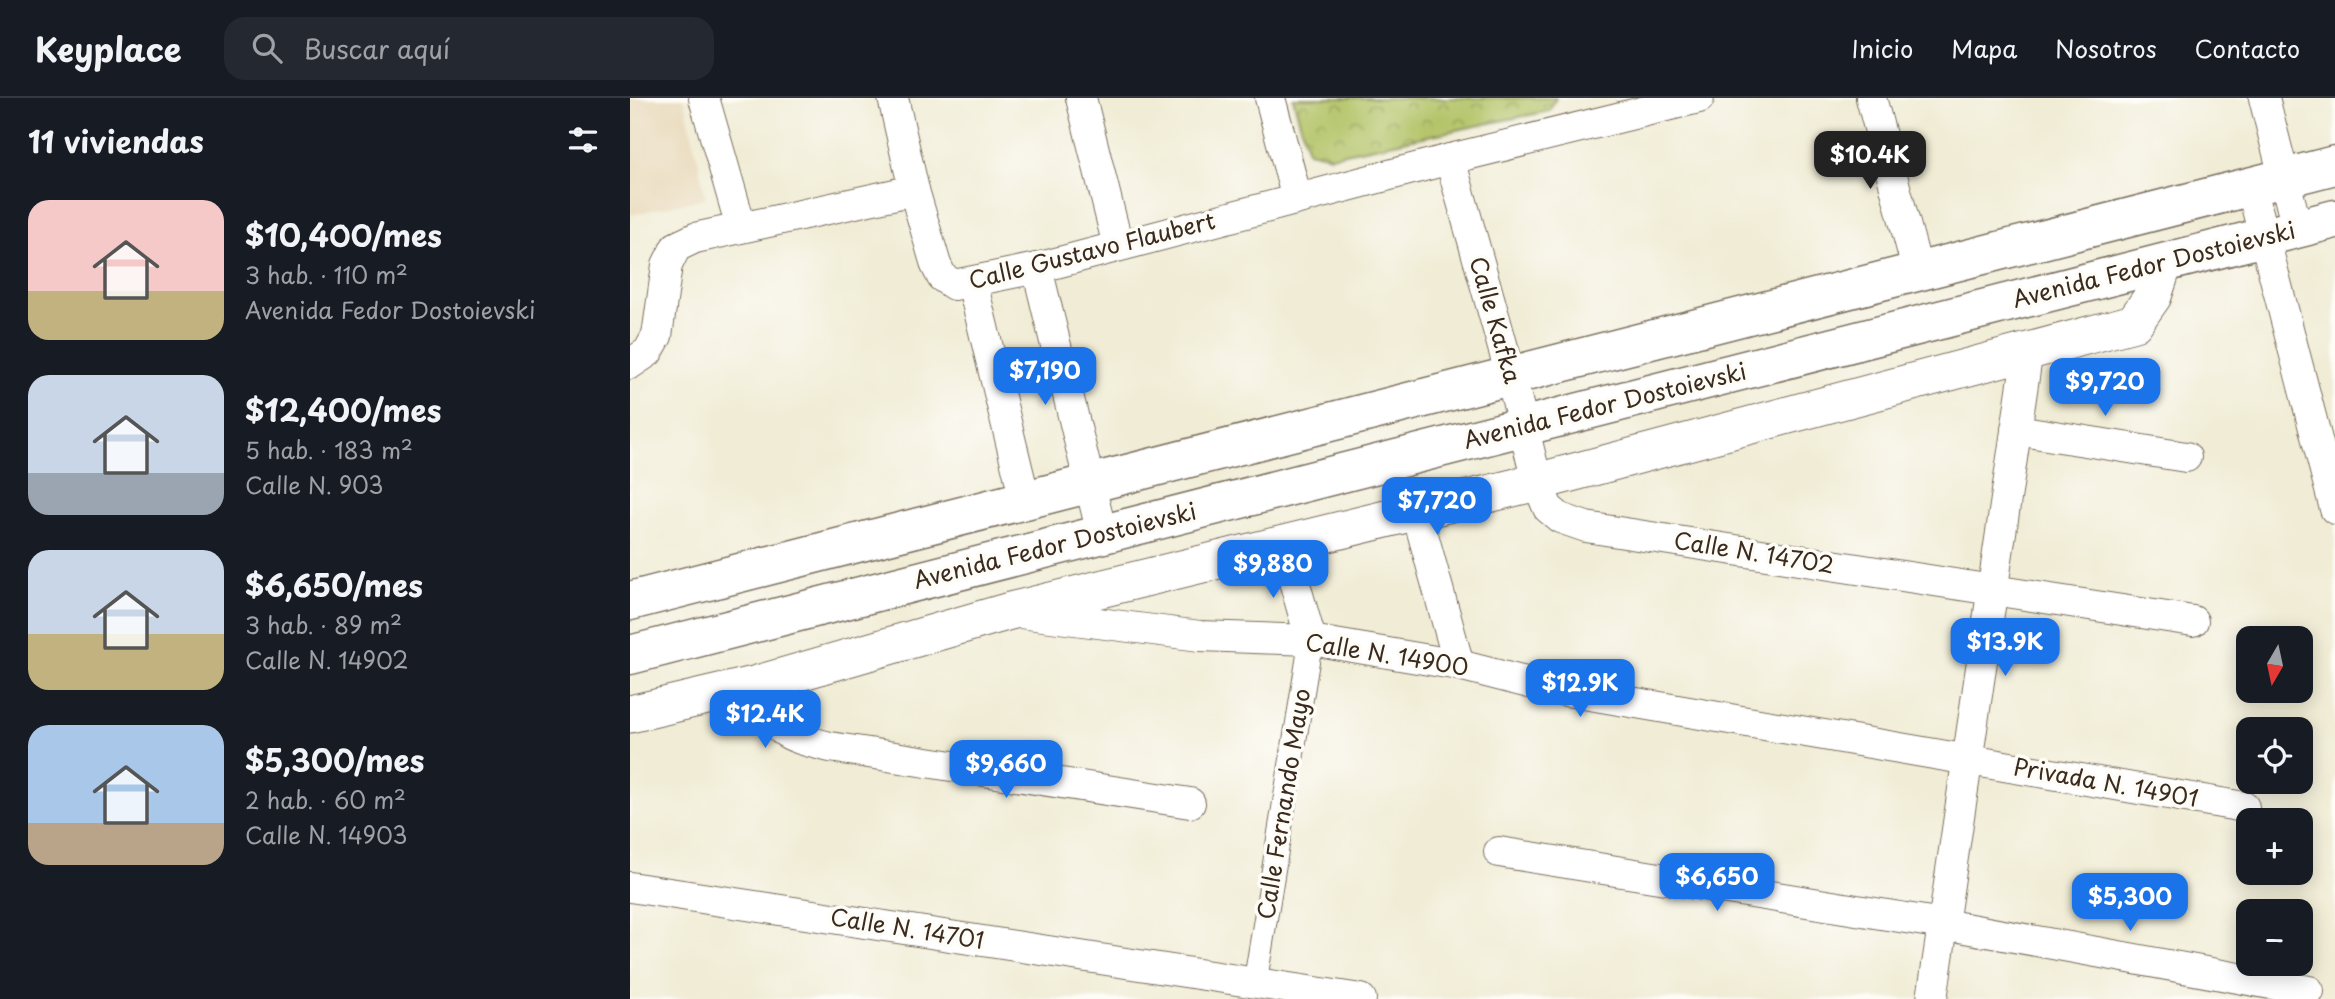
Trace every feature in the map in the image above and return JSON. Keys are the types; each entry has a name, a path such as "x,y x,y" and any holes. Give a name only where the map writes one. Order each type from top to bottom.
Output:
{"main road":[{"path":"630,601 2335,165"},
{"name":"Avenida Fedor Dostoievski","path":"630,655 2335,219"}],"street":[{"path":"704,98 741,227"},
{"name":"Calle Gustavo Flaubert","path":"893,98 914,190 936,265 942,277 954,285 1037,268 1450,159 1595,110 1699,98"},
{"path":"1081,98 1118,246"},
{"path":"1270,98 1297,199"},
{"path":"1871,98 1917,272"},
{"path":"2264,98 2267,182 2281,233 2335,509"},
{"name":"Calle Kafka","path":"1450,159 1511,376 1537,482"},
{"path":"630,364 648,352 657,336 667,265 676,247 695,237 914,190"},
{"path":"630,714 754,685 1010,611 1417,513 2134,323 2154,296 2164,263"},
{"path":"1037,268 1102,534"},
{"path":"972,282 1025,500"},
{"path":"1932,999 2028,350"},
{"path":"2016,430 2186,457"},
{"name":"Calle N. 14702","path":"1537,482 1548,508 1560,518 1586,527 2193,621"},
{"path":"1417,513 1459,666"},
{"name":"Calle Fernando Mayo","path":"1255,983 1311,640 1284,545"},
{"name":"Calle N. 14900","path":"1010,611 1200,636 1311,640 1459,666 1549,688 1967,759"},
{"path":"754,685 773,723 785,733 805,741 1189,803"},
{"name":"Privada N. 14901","path":"1967,759 2244,807"},
{"path":"1499,852 1942,925 2309,991"},
{"name":"Calle N. 14701","path":"630,887 1361,999"}],"shaded area":[{"path":"630,98 684,98 706,198 630,215"}],"green space":[{"path":"1293,98 1556,98 1549,111 1331,156 1308,151"}]}
